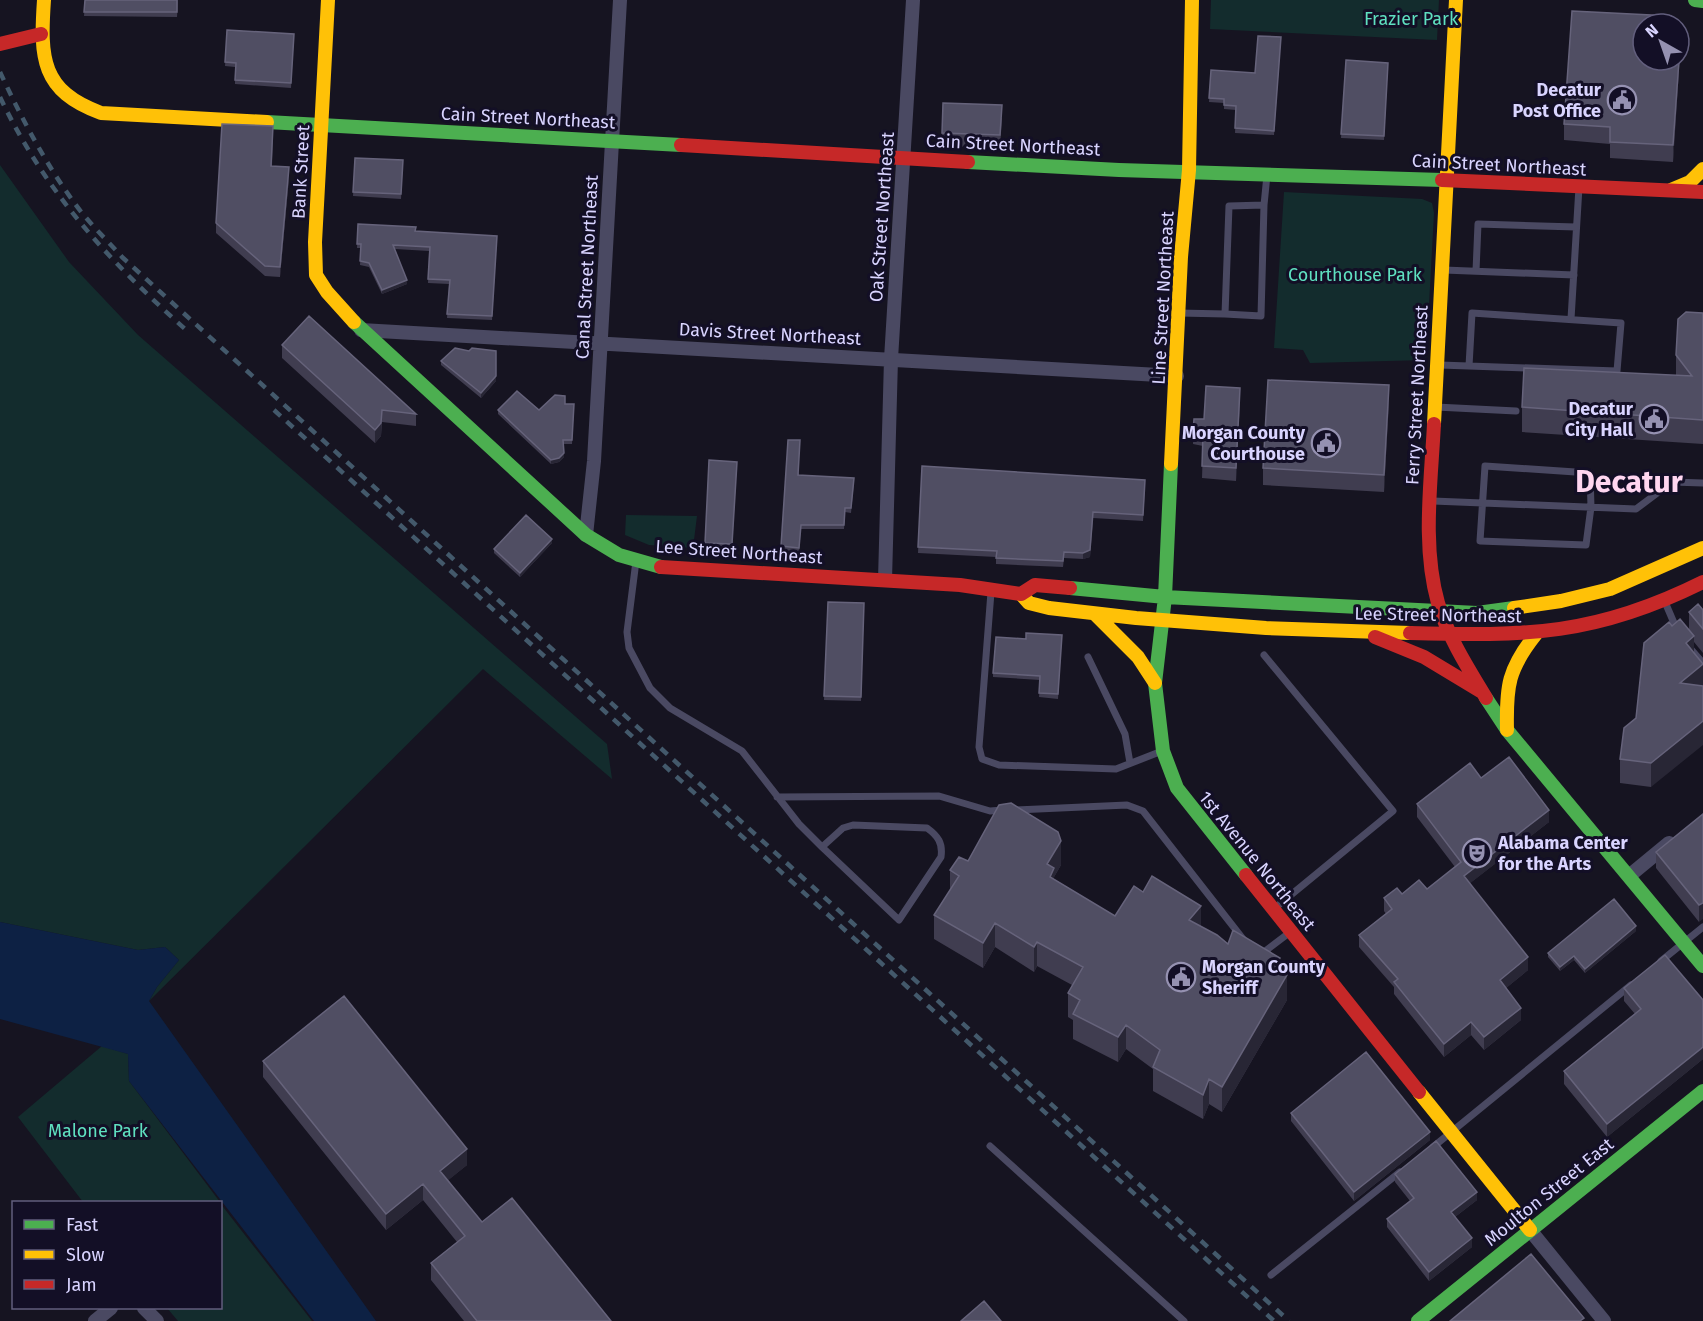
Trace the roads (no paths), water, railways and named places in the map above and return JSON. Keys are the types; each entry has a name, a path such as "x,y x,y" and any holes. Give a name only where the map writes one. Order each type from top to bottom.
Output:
{"street":[{"name":"Cain Street Northeast","path":"44,0 41,34 42,57 54,83 68,99 84,108 101,113 903,156 1119,170 1189,170 1703,192"},
{"name":"Bank Street","path":"328,0 315,248 316,275 327,292 362,330"},
{"name":"Canal Street Northeast","path":"586,535 594,461 620,0"},
{"name":"Oak Street Northeast","path":"885,580 891,359 913,0"},
{"name":"Line Street Northeast","path":"1165,597 1179,313 1189,170 1192,0"},
{"name":"Ferry Street Northeast","path":"1456,0 1430,501 1430,546 1440,611 1484,693 1507,730 1703,966"},
{"path":"1695,0 1703,1"},
{"path":"0,44 41,34"},
{"path":"1669,191 1690,182 1703,169"},
{"name":"Davis Street Northeast","path":"362,330 1177,376"},
{"name":"Lee Street Northeast","path":"362,330 586,535 636,561 670,568 885,580 1021,594 1035,585 1165,597 1477,613 1584,596 1635,579 1703,548"},
{"name":"Lee Street Northeast","path":"1021,594 1029,603 1095,614 1231,627 1362,632 1536,634 1609,620 1664,601 1703,582"},
{"path":"1163,621 1165,597"},
{"path":"1095,614 1138,657 1155,682"},
{"name":"1st Avenue Northeast","path":"1163,621 1155,682 1163,751 1177,788 1530,1230"},
{"path":"1362,632 1424,657 1484,693"},
{"path":"1507,730 1506,681 1515,660 1536,634"},
{"path":"1629,876 1679,835"},
{"name":"Moulton Street East","path":"1418,1321 1703,1091"},
{"path":"1530,1230 1604,1321"},
{"path":"94,1321 110,1309"},
{"path":"145,1309 157,1321"}],"lane":[{"path":"1179,313 1261,316 1264,205 1268,173"},
{"path":"1571,319 1579,188"},
{"path":"1225,314 1229,206 1264,205"},
{"path":"1476,271 1478,224 1576,227"},
{"path":"1442,270 1574,275"},
{"path":"1437,364 1469,366 1617,371 1622,322 1472,313 1469,366"},
{"path":"1436,407 1516,411"},
{"path":"1485,466 1590,473 1591,507 1586,545 1480,541 1485,466"},
{"path":"1430,501 1636,509 1672,482 1703,483"},
{"path":"636,561 627,632 629,648 650,688 670,708 742,751 799,824 822,847 899,920 941,857 943,847 936,834 927,828 853,825 843,828 822,847"},
{"path":"991,590 980,747 982,759 999,765 1116,769 1163,751"},
{"path":"1664,601 1678,631 1703,663"},
{"path":"1264,655 1393,811 1273,910"},
{"path":"1088,657 1125,735 1130,763"},
{"path":"777,797 939,796 990,811 1127,805 1143,811 1245,943 1264,952 1291,932"},
{"path":"1650,970 1703,927"},
{"path":"1422,1155 1641,977"},
{"path":"990,1146 1184,1321"},
{"path":"1270,1275 1404,1169"}],"water":[{"path":"0,922 138,950 165,947 179,960 157,987 149,1001 376,1321 314,1321 129,1081 128,1054 0,1019"}],"railway":[{"path":"0,72 16,106 62,186 84,216 122,257 1289,1321"},
{"path":"0,97 37,164 80,223 130,277 185,329"},
{"path":"274,410 1274,1321"}],"place":[{"name":"Decatur Post Office","path":"1622,100"},
{"name":"Decatur City Hall","path":"1654,419"},
{"name":"Morgan County Courthouse","path":"1326,443"},
{"name":"Alabama Center for the Arts","path":"1477,853"},
{"name":"Morgan County Sheriff","path":"1181,977"}],"district":[{"name":"Decatur","path":"1629,482"}],"park label":[{"name":"Frazier Park","path":"1411,19"},
{"name":"Courthouse Park","path":"1355,275"},
{"name":"Malone Park","path":"98,1131"}]}
